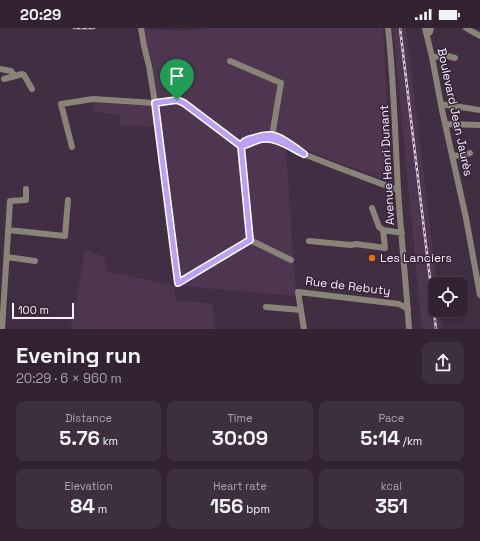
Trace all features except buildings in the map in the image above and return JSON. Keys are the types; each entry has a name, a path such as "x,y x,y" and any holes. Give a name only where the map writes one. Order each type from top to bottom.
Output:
{"street":[{"path":"141,28 155,103 178,283 250,240"},
{"name":"Avenue Henri Dunant","path":"388,28 393,78 398,190 408,301 409,329"},
{"name":"Boulevard Jean Jaurès","path":"425,28 466,218 480,295"},
{"path":"427,35 431,28"},
{"path":"466,28 480,36"},
{"path":"432,57 448,56 455,58"},
{"path":"230,61 281,83 273,130 274,138"},
{"path":"0,69 11,71 15,76"},
{"path":"4,79 24,74 32,89"},
{"path":"72,147 61,104 93,99 155,103 177,100 184,103 241,146"},
{"path":"441,104 480,110"},
{"path":"445,124 480,126"},
{"path":"250,240 241,146 243,142 252,138 263,136 274,138 279,137 304,154 398,190"},
{"path":"452,156 470,153"},
{"path":"2,329 10,201 26,200 26,189"},
{"path":"8,230 65,236 68,200"},
{"path":"372,208 379,227 383,230 402,233"},
{"path":"310,241 351,245 356,244 385,248 383,230"},
{"path":"250,240 291,260"},
{"path":"7,257 35,261"},
{"name":"Rue de Rebuty","path":"304,329 298,292 400,304 408,309"},
{"path":"266,307 301,310"}],"shaded area":[{"path":"206,28 383,28 389,181 308,151 297,145 286,149 296,296 182,286 160,127 119,125 120,115 95,112 93,99 149,102 156,94 152,59 148,52 143,29 179,31"},
{"path":"393,28 406,28 436,277 428,277 428,317 441,317 442,329 422,329"},
{"path":"85,250 105,257 107,271 174,286 176,301 212,303 215,329 71,329"}],"railway":[{"path":"74,28 94,28"},
{"path":"400,28 436,329"}],"place":[{"name":"Les Lanciers","path":"372,258"}],"route":[{"path":"177,100 155,103 178,283 250,240 241,146 268,139 279,142 304,154 279,137 273,135 252,138 243,142 241,146 184,103 177,100"}]}
